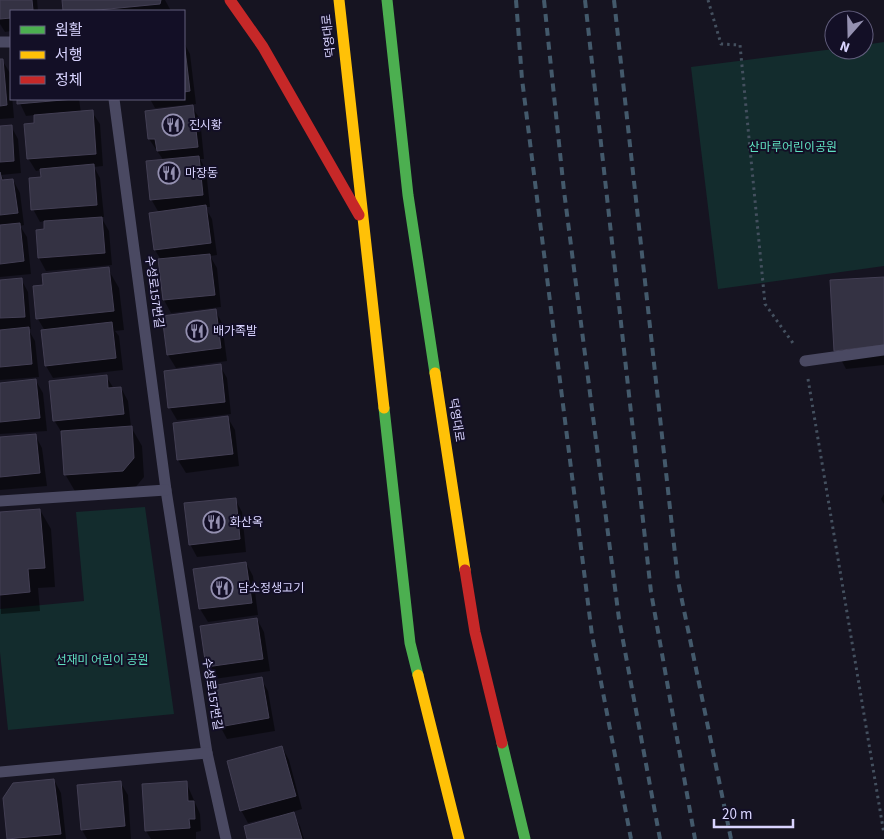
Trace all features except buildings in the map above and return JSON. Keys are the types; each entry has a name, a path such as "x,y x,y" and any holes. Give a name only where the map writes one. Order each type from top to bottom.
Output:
{"main road":[{"path":"230,0 263,47 364,223"},
{"name":"덕영대로","path":"339,0 410,643 459,839"},
{"name":"덕영대로","path":"387,0 408,195 474,632 525,839"}],"lane":[{"name":"수성로157번길","path":"114,100 166,490 207,754 226,839"},
{"path":"805,362 884,350"},
{"path":"0,501 166,490"},
{"path":"0,772 207,754"}],"path":[{"path":"708,0 721,44 740,45 765,304 805,362 884,834"}],"green space":[{"name":"산마루어린이공원","path":"884,42 884,266 718,289 691,67 824,50 824,60 874,60 874,44"},
{"name":"선재미 어린이 공원","path":"145,507 174,714 8,730 0,652 0,609 84,601 76,512"}],"railway":[{"path":"516,0 522,79 592,635 631,839"},
{"path":"544,0 564,191 619,619 660,839"},
{"path":"585,0 651,592 695,839"},
{"path":"614,0 678,581 731,839"}],"traffic: fast":[{"path":"387,0 408,195 435,373"},
{"path":"384,408 410,643 418,675"},
{"path":"502,743 525,839"}],"traffic: slow":[{"path":"339,0 384,408"},
{"path":"435,373 465,570"},
{"path":"418,675 459,839"}],"traffic: jam":[{"path":"230,0 263,47 359,215"},
{"path":"465,570 475,632 502,743"}],"place":[{"name":"진시황","path":"173,125"},
{"name":"마장동","path":"169,173"},
{"name":"배가족발","path":"197,331"},
{"name":"화산옥","path":"214,522"},
{"name":"담소정생고기","path":"222,588"}]}
